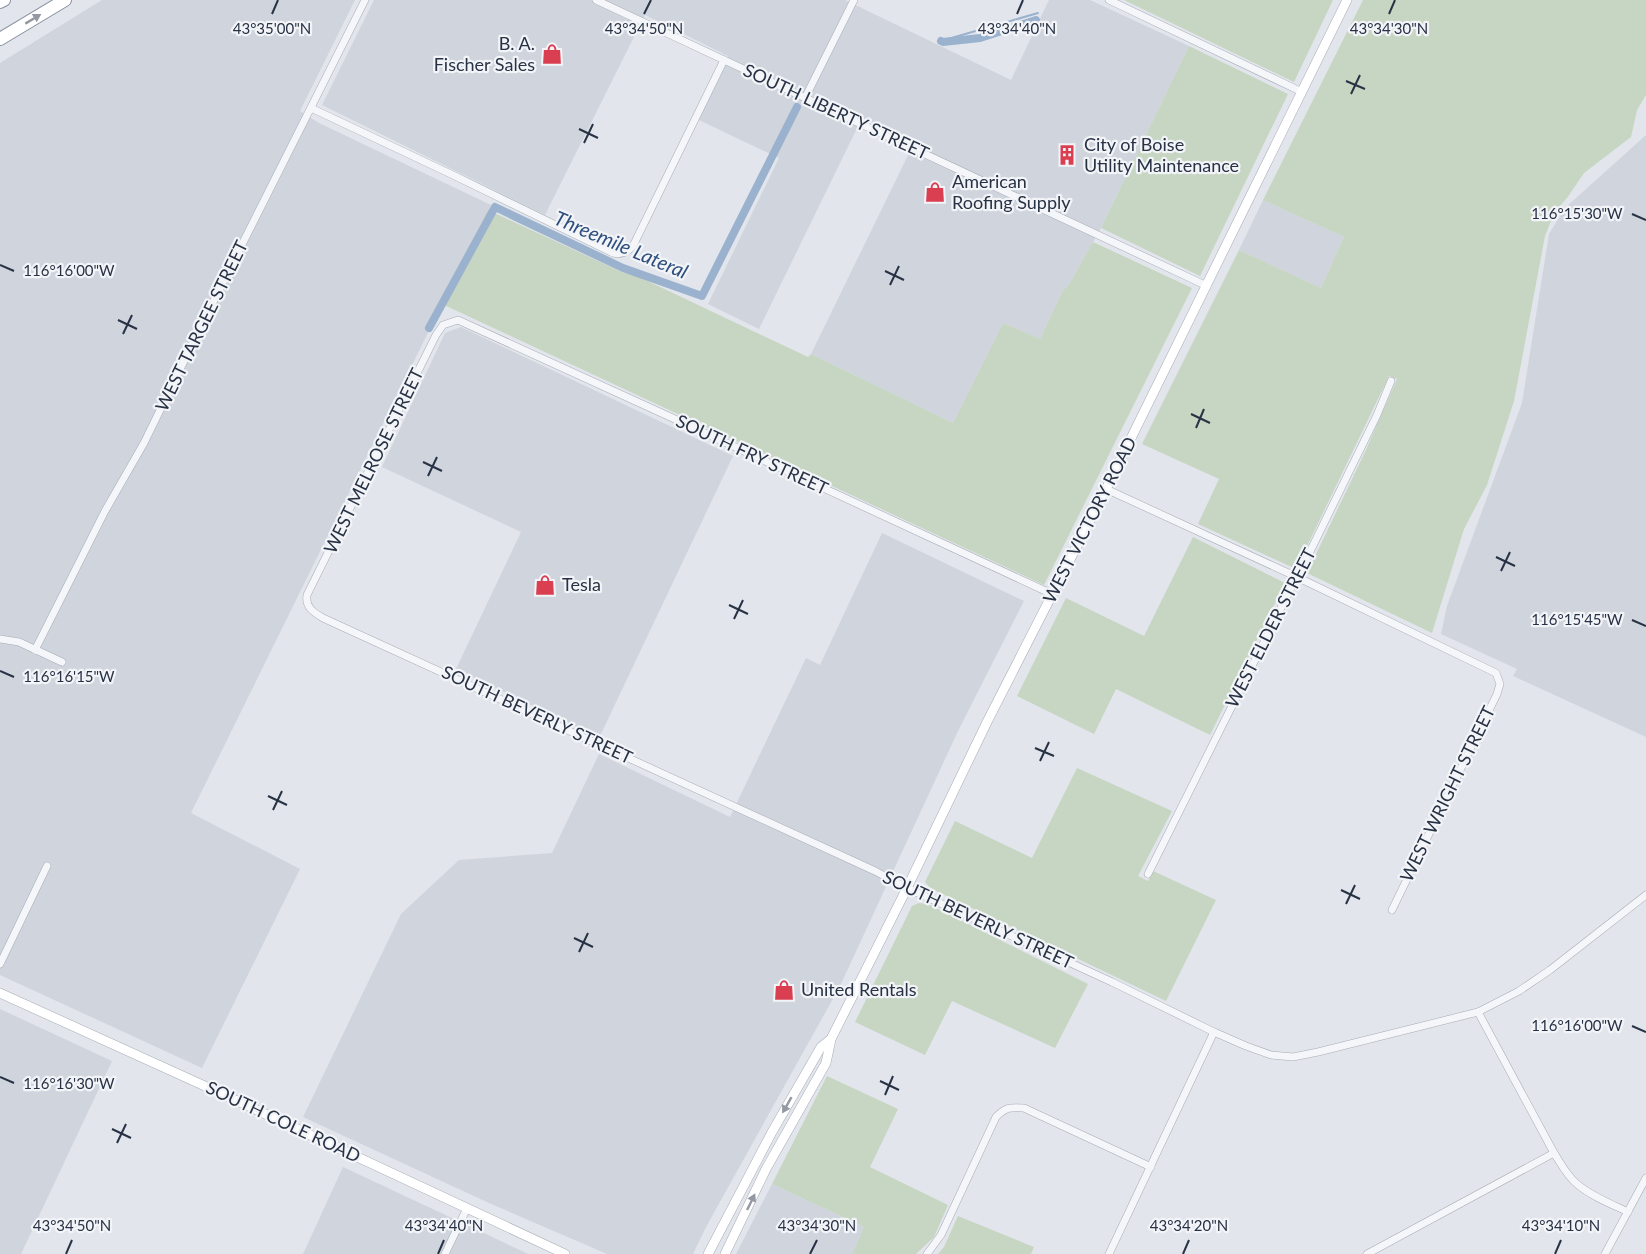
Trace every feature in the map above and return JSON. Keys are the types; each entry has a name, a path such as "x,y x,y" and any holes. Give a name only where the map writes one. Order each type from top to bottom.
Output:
{"highway":[{"path":"0,2 4,0"},
{"path":"0,39 65,0"}],"main road":[{"name":"WEST VICTORY ROAD","path":"725,1254 766,1169 826,1063 831,1039 1347,0"},
{"name":"SOUTH COLE ROAD","path":"0,993 210,1088 565,1254"},
{"name":"WEST VICTORY ROAD","path":"708,1254 807,1070 821,1047 831,1039"},
{"name":"WEST VICTORY ROAD","path":"797,1113 811,1076 807,1070"}],"street":[{"name":"WEST TARGEE STREET","path":"35,650 105,511 144,443 365,0"},
{"name":"SOUTH LIBERTY STREET","path":"596,0 1207,285"},
{"path":"805,98 854,0"},
{"path":"1108,0 1302,92"},
{"path":"311,108 613,253 623,254 633,246 724,60"},
{"name":"SOUTH FRY STREET","path":"450,322 458,320 1052,594"},
{"name":"WEST MELROSE STREET","path":"307,606 307,595 436,334 443,325 450,322"},
{"name":"WEST ELDER STREET","path":"1148,874 1377,415 1391,381"},
{"path":"1106,489 1297,577"},
{"name":"WEST WRIGHT STREET","path":"1297,577 1492,670 1499,677 1500,684 1497,694 1392,910"},
{"name":"SOUTH BEVERLY STREET","path":"307,606 323,618 875,871 906,888 1112,982 1214,1032 1271,1055 1293,1057 1479,1012 1542,976 1646,895"},
{"path":"0,639 19,642 62,662"},
{"path":"0,964 48,866"},
{"path":"1479,1012 1566,1172 1576,1184 1588,1192 1628,1212"},
{"path":"1109,1254 1214,1032"},
{"path":"927,1254 941,1235 996,1118 1002,1111 1011,1107 1024,1108 1151,1167"},
{"path":"1367,1254 1554,1153"},
{"path":"1605,1254 1646,1178"},
{"path":"445,1254 466,1208"}],"shaded area":[{"path":"102,0 355,0 300,111 319,123 491,205 191,813 300,869 202,1068 0,975 0,63"},
{"path":"374,0 845,0 1011,80 1049,0 1090,0 1189,46 1101,228 1068,286 1063,290 1040,339 1003,323 953,423 811,354 914,143 862,118 759,329 708,304 779,158 699,120 728,56 645,15 545,215 322,105"},
{"path":"1646,135 1646,737 1513,676 1517,669 1441,634 1447,606 1522,403 1549,234 1565,208"},
{"path":"1263,200 1344,237 1321,288 1239,250"},
{"path":"461,327 733,456 599,738 456,669 521,532 382,467 445,333"},
{"path":"882,533 1024,601 958,731 840,986 693,1254 607,1254 489,1203 303,1117 401,914 459,860 552,853 599,754 730,817 806,658 820,665"},
{"path":"0,1009 112,1061 21,1254 0,1254"},
{"path":"343,1167 486,1234 528,1254 303,1254"},
{"path":"772,1184 864,1227 852,1254 736,1254"}],"green space":[{"path":"1124,0 1333,0 1294,82"},
{"path":"1363,0 1646,0 1646,95 1637,110 1631,137 1584,173 1554,213 1545,236 1514,401 1487,485 1464,529 1432,633 1307,573 1397,379 1389,376 1296,569 1198,524 1219,479 1142,444 1239,250 1321,288 1344,237 1263,200"},
{"path":"1189,46 1288,94 1200,276 1101,228"},
{"path":"488,210 624,273 635,275 808,357 811,354 953,423 1003,323 1040,339 1063,290 1068,286 1093,242 1192,288 1044,585 442,304"},
{"path":"1193,537 1285,583 1210,735 1116,689 1094,734 1017,696 1066,598 1144,636"},
{"path":"1077,768 1172,811 1138,876 1148,881 1153,871 1216,900 1166,1001 930,888 925,882 955,821 1032,858"},
{"path":"919,903 928,904 1088,984 1055,1048 952,1001 925,1055 855,1022 912,906"},
{"path":"827,1076 898,1109 870,1167 948,1205 934,1237 916,1254 852,1254 864,1227 772,1184"},
{"path":"958,1216 1034,1247 1031,1254 938,1254 944,1247"}],"waterway":[{"path":"941,41 1038,13"},
{"name":"Threemile Lateral","path":"941,41 980,38 1036,20"},
{"name":"Threemile Lateral","path":"429,328 495,207 623,268 702,296 797,107"}],"place":[{"name":"B. A. Fischer Sales","path":"552,54"},
{"name":"City of Boise Utility Maintenance","path":"1067,155"},
{"name":"American Roofing Supply","path":"935,192"},
{"name":"Tesla","path":"545,585"},
{"name":"United Rentals","path":"784,990"}]}
